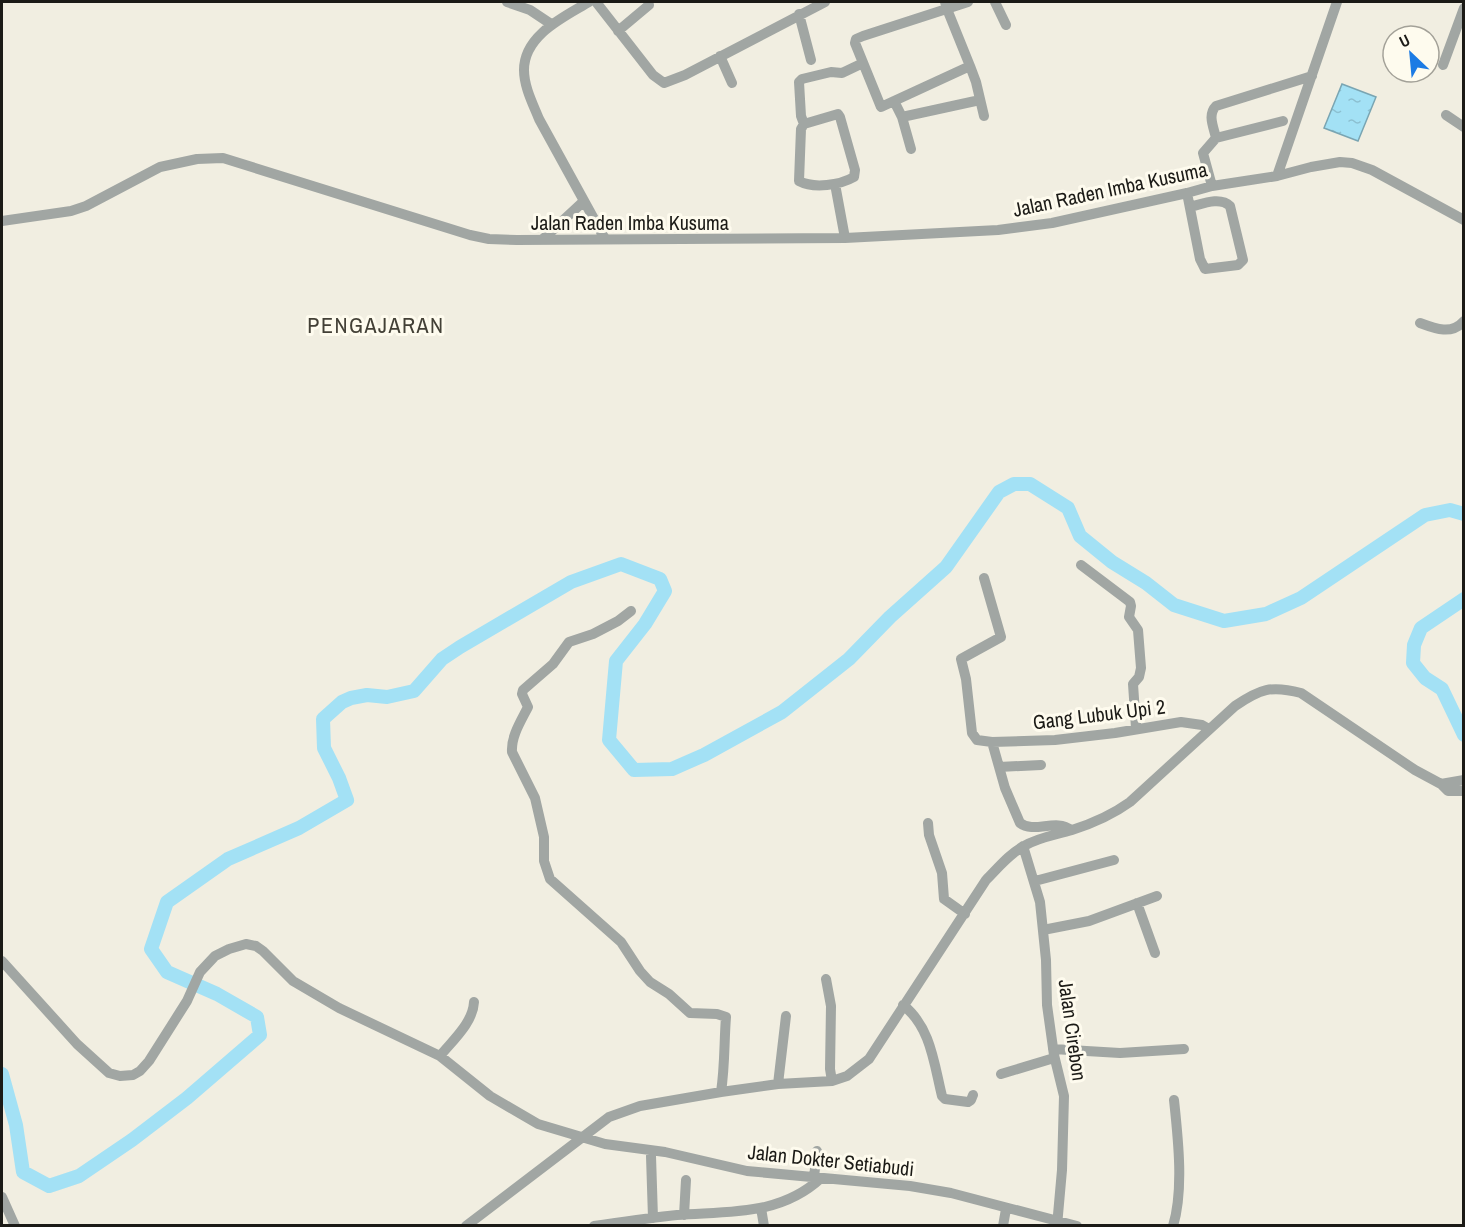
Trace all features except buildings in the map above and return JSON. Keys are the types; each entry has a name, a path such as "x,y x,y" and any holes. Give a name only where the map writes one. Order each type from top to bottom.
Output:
{"street":[{"path":"511,2 530,10 551,24"},
{"path":"589,2 551,24 536,41 527,56 524,68 525,79 539,119 605,239"},
{"path":"596,2 653,75 664,83 685,75 825,2"},
{"path":"968,2 946,5 859,37 855,44 879,105 883,106 970,66"},
{"path":"995,2 1006,25"},
{"path":"1277,176 1337,2"},
{"path":"618,31 649,5"},
{"path":"946,5 970,66 984,116"},
{"path":"1443,65 1464,8"},
{"path":"799,15 811,60"},
{"path":"720,56 732,83"},
{"path":"804,124 801,116 799,90 799,82 802,78 831,72 842,73 863,63"},
{"path":"1216,138 1211,114 1216,106 1312,76"},
{"path":"902,117 980,100"},
{"path":"894,101 902,117 911,149"},
{"path":"838,114 855,170 854,177 835,184 810,184 799,181 801,129 804,124 838,114"},
{"path":"1446,115 1464,127"},
{"path":"1212,186 1203,153 1216,138 1283,121"},
{"path":"1286,153 1296,163 1311,167"},
{"name":"Jalan Raden Imba Kusuma","path":"2,221 70,211 86,206 159,167 197,159 223,158 489,239 845,238 998,230 1052,223 1212,186 1277,176 1340,162 1352,163 1372,170 1464,220"},
{"path":"835,184 845,238"},
{"path":"1187,193 1200,260 1205,269 1238,265 1243,260 1230,206 1219,200 1190,207"},
{"path":"542,240 584,201"},
{"path":"1420,323 1446,330 1457,328 1464,321"},
{"path":"1081,566 1130,602 1129,617 1138,630 1141,668 1139,677 1133,684 1136,728"},
{"path":"984,578 1001,637 963,657 961,661 966,679 972,732 976,740 992,742 1005,788 1023,826 1055,825 1068,827 1071,830"},
{"path":"631,611 618,621 593,634 569,642 553,664 523,690 522,694 528,707 517,728 512,752 535,798 544,837 544,861 550,879 621,942 650,982 669,994 690,1013 717,1014 726,1017 723,1054 725,1064 721,1092"},
{"path":"466,1226 609,1118 640,1106 778,1084 832,1081 847,1076 869,1059 986,880 1006,859 1023,846 1040,838 1101,820 1124,807 1235,706 1252,694 1267,688 1283,688 1301,693 1415,770 1441,784 1448,791 1464,791"},
{"name":"Gang Lubuk Upi 2","path":"992,742 1055,740 1181,722 1202,725 1209,729"},
{"path":"999,767 1041,765"},
{"path":"1441,784 1464,780"},
{"path":"928,823 928,835 942,873 944,899 965,914"},
{"name":"Jalan Cirebon","path":"1023,846 1035,881 1044,930 1047,1005 1054,1053 1064,1096 1062,1170 1057,1223"},
{"path":"1035,881 1113,860"},
{"path":"1044,930 1089,921 1156,896"},
{"path":"1137,903 1155,952"},
{"name":"Jalan Dokter Setiabudi","path":"2,961 77,1044 109,1072 120,1076 133,1075 140,1071 187,1001 200,972 215,956 246,944 256,946 293,981 339,1008 440,1056 490,1096 538,1124 581,1138 626,1148 666,1152 747,1171 910,1186 951,1193 1057,1223 1077,1226"},
{"path":"826,979 831,1006 830,1069 832,1081"},
{"path":"440,1056 469,1021 474,1010 474,1002"},
{"path":"903,1005 909,1010 931,1044 942,1096 945,1099 968,1101 973,1095"},
{"path":"778,1084 786,1016"},
{"path":"1001,1074 1054,1053 1120,1053 1184,1049"},
{"path":"1173,1226 1178,1209 1179,1189 1174,1100"},
{"path":"594,1226 638,1223 653,1218 679,1219 745,1211 778,1204 799,1195 817,1178 817,1151"},
{"path":"651,1156 653,1218"},
{"path":"679,1219 686,1180"},
{"path":"2,1197 15,1226"},
{"path":"761,1208 764,1226"},
{"path":"1003,1226 1006,1209"}],"water":[{"path":"1342,84 1376,97 1358,141 1324,128"}],"waterway":[{"path":"2,1074 16,1125 23,1172 49,1186 79,1176 132,1140 187,1098 260,1035 257,1017 217,994 167,972 151,949 167,902 228,859 299,828 347,800 324,748 323,719 342,702 367,695 387,697 414,691 442,659 571,582 621,564 660,579 665,591 645,624 616,661 609,740 634,770 672,769 704,755 782,712 849,659 890,617 946,567 999,492 1014,484 1030,484 1068,508 1080,536 1112,562 1146,583 1174,605 1224,621 1266,614 1301,598 1425,515 1450,510 1464,514"},
{"path":"1464,599 1421,628 1414,645 1413,663 1425,678 1442,689 1464,735"}],"district":[{"name":"PENGAJARAN","path":"376,325"}]}
